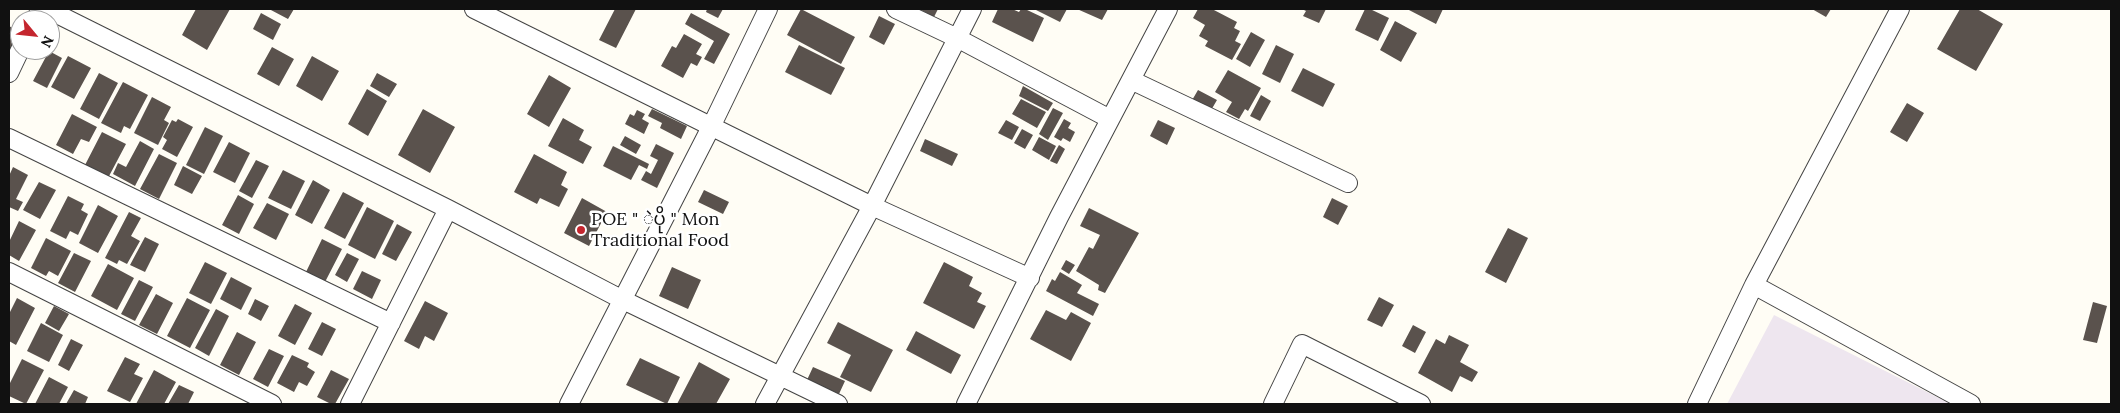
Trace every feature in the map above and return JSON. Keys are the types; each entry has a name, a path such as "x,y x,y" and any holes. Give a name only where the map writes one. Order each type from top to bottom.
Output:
{"street":[{"path":"46,9 448,209 623,300 838,404"},
{"path":"474,9 872,206 1030,278"},
{"path":"570,404 711,127 768,9"},
{"path":"896,9 957,38 1110,119"},
{"path":"765,404 872,206 972,9"},
{"path":"966,404 1059,217 1168,9"},
{"path":"1697,404 1754,285 1900,9"},
{"path":"9,73 15,60"},
{"path":"1130,80 1348,183"},
{"path":"9,138 391,323"},
{"path":"350,404 448,209"},
{"path":"9,272 272,404"},
{"path":"1754,285 1970,404"},
{"path":"1273,404 1302,344 1421,404"}],"shaded area":[{"path":"1774,315 1951,404 1727,404"}],"building":[{"path":"196,9 230,9 207,50 182,35"},
{"path":"269,9 294,9 288,19"},
{"path":"615,9 636,9 616,48 599,40"},
{"path":"707,9 723,9 718,18 706,12"},
{"path":"801,9 855,37 841,64 787,35"},
{"path":"919,9 938,9 934,17"},
{"path":"998,9 1012,9 1019,12 1021,9 1025,9 1044,18 1033,42 992,22"},
{"path":"1034,9 1067,9 1060,22"},
{"path":"1077,9 1108,9 1102,20"},
{"path":"1198,9 1212,9 1237,22 1234,28 1240,31 1235,41 1241,44 1232,60 1205,46 1208,41 1199,36 1205,25 1193,18"},
{"path":"1302,9 1326,9 1319,23 1303,16 1306,11"},
{"path":"1365,9 1370,9 1389,18 1378,41 1355,30"},
{"path":"1407,9 1443,9 1436,24"},
{"path":"1812,9 1831,9 1826,17"},
{"path":"1960,9 1977,9 2003,24 1976,71 1937,49"},
{"path":"261,13 281,24 273,40 253,29"},
{"path":"691,13 730,34 714,64 704,59 714,41 685,24"},
{"path":"879,16 895,24 884,45 869,37"},
{"path":"1395,21 1417,33 1401,62 1380,50"},
{"path":"9,26 10,53 9,55"},
{"path":"1251,32 1265,40 1250,67 1236,59"},
{"path":"684,34 702,44 696,54 702,57 697,66 691,63 683,78 661,66 672,46 676,48"},
{"path":"799,45 845,68 831,95 785,72"},
{"path":"1276,45 1294,54 1280,83 1262,74"},
{"path":"272,47 294,59 279,86 257,74"},
{"path":"68,56 91,68 74,99 51,87"},
{"path":"312,56 339,71 322,101 296,86"},
{"path":"60,57 62,58 47,88 33,81 44,60 60,60"},
{"path":"1303,68 1335,84 1323,107 1291,91"},
{"path":"1228,70 1261,88 1248,111 1245,109 1239,119 1226,112 1232,102 1215,92"},
{"path":"99,73 118,83 99,119 80,109"},
{"path":"377,73 397,84 389,97 370,86"},
{"path":"549,75 571,88 549,127 527,114"},
{"path":"123,82 148,95 130,129 124,126 121,133 101,123"},
{"path":"1023,86 1053,103 1048,111 1019,96"},
{"path":"367,89 387,101 368,136 348,124"},
{"path":"1198,90 1217,100 1210,112 1191,102"},
{"path":"1261,95 1271,101 1260,121 1250,116"},
{"path":"152,97 171,107 164,120 169,123 158,145 134,133"},
{"path":"1021,99 1046,112 1037,128 1012,114"},
{"path":"1907,103 1924,113 1907,142 1890,132"},
{"path":"1053,108 1063,113 1048,140 1039,134"},
{"path":"423,109 455,127 430,173 398,155"},
{"path":"652,109 687,126 681,139 660,128 662,123 648,116"},
{"path":"637,110 645,114 642,119 649,123 644,134 625,124 630,114 634,116"},
{"path":"72,114 97,127 89,142 81,139 73,154 56,145"},
{"path":"563,118 584,130 579,140 592,147 583,164 548,146"},
{"path":"178,119 193,127 177,157 162,149 167,140 163,137 172,120 176,122"},
{"path":"1064,119 1071,123 1068,128 1075,132 1070,142 1063,138 1061,141 1054,137"},
{"path":"1006,120 1019,127 1012,140 998,133"},
{"path":"1158,120 1175,128 1167,145 1150,136"},
{"path":"205,127 223,136 204,174 186,165"},
{"path":"1022,129 1033,135 1025,149 1014,143"},
{"path":"102,132 126,144 108,178 85,165"},
{"path":"625,136 641,145 636,154 620,145"},
{"path":"1039,137 1056,146 1049,160 1032,150"},
{"path":"925,139 958,154 952,166 920,151"},
{"path":"140,141 154,149 135,186 113,174 118,163 126,167"},
{"path":"229,142 250,153 235,183 213,172"},
{"path":"656,144 674,153 657,188 641,180 646,171 651,174 658,160 650,156"},
{"path":"1059,145 1065,149 1057,164 1050,161"},
{"path":"613,146 649,164 647,169 639,165 631,180 603,166"},
{"path":"159,154 177,163 159,199 140,189"},
{"path":"534,154 567,172 561,185 568,189 559,207 540,198 537,204 514,192"},
{"path":"256,160 269,166 252,198 239,191"},
{"path":"183,166 202,176 192,194 174,185"},
{"path":"13,167 28,175 16,199 23,202 18,211 9,207 9,176"},
{"path":"283,170 305,181 291,209 268,198"},
{"path":"313,180 330,190 312,224 295,215"},
{"path":"39,182 56,190 40,219 23,210"},
{"path":"704,190 729,202 723,214 698,202"},
{"path":"343,192 364,203 345,239 324,228"},
{"path":"238,195 254,204 239,234 222,225"},
{"path":"68,196 84,204 81,210 88,214 78,235 70,231 66,239 50,231"},
{"path":"582,198 607,212 589,246 564,233"},
{"path":"1332,198 1348,206 1338,225 1323,217"},
{"path":"267,203 289,214 276,240 253,228"},
{"path":"98,205 118,216 98,253 79,243"},
{"path":"367,207 394,221 375,259 348,245"},
{"path":"1089,208 1139,233 1105,293 1098,290 1099,285 1076,271 1089,247 1093,249 1100,235 1080,226"},
{"path":"129,212 141,218 131,236 140,241 127,264 119,260 117,264 105,258"},
{"path":"19,221 36,230 19,261 9,255 9,242"},
{"path":"397,224 412,232 396,261 382,254"},
{"path":"1508,228 1528,238 1506,283 1485,272"},
{"path":"145,237 159,244 145,272 130,265"},
{"path":"46,238 71,251 58,276 49,271 46,276 31,268"},
{"path":"322,239 342,249 325,282 306,272"},
{"path":"74,253 91,261 75,292 58,283"},
{"path":"347,253 359,259 347,282 335,275"},
{"path":"1066,260 1075,265 1069,274 1061,269"},
{"path":"205,262 227,273 211,304 189,293"},
{"path":"944,262 973,277 969,286 982,293 977,302 986,306 974,329 923,303"},
{"path":"108,264 134,278 117,310 91,296"},
{"path":"672,267 701,280 688,309 659,296"},
{"path":"362,271 381,280 372,299 353,289"},
{"path":"1060,272 1082,285 1077,293 1099,304 1093,316 1046,291 1052,279 1055,281"},
{"path":"231,277 252,288 241,310 220,299"},
{"path":"139,280 153,287 135,321 121,314"},
{"path":"156,294 173,303 157,334 139,325"},
{"path":"1379,297 1394,305 1382,327 1367,320"},
{"path":"17,298 35,308 16,345 9,341 9,314"},
{"path":"187,298 210,310 190,348 167,336"},
{"path":"255,299 269,306 261,321 248,314"},
{"path":"425,301 448,313 434,341 425,336 419,349 404,341"},
{"path":"2093,302 2107,306 2097,343 2083,340"},
{"path":"295,304 312,313 295,345 278,336"},
{"path":"54,306 69,314 59,331 45,323"},
{"path":"216,309 229,316 209,356 195,348"},
{"path":"1046,310 1066,320 1071,312 1091,323 1071,361 1030,339"},
{"path":"322,322 336,329 322,356 308,349"},
{"path":"838,322 893,350 871,392 840,377 851,355 827,343"},
{"path":"41,323 63,335 49,362 27,351"},
{"path":"1413,325 1426,332 1415,353 1402,346"},
{"path":"916,331 961,355 951,374 906,350"},
{"path":"237,332 256,342 239,375 220,365"},
{"path":"1449,335 1469,345 1460,362 1478,372 1472,382 1460,376 1452,392 1418,373 1436,339 1445,344"},
{"path":"71,339 83,345 69,371 58,365"},
{"path":"269,349 284,356 268,387 253,379"},
{"path":"292,355 309,363 307,367 315,372 307,386 299,382 294,392 277,383"},
{"path":"125,357 140,364 134,374 143,378 130,402 107,391"},
{"path":"640,358 680,377 667,404 626,385"},
{"path":"22,359 44,370 26,404 9,396 9,385"},
{"path":"699,362 730,379 716,404 677,404"},
{"path":"813,367 845,381 839,394 807,380"},
{"path":"154,370 176,382 164,404 136,404"},
{"path":"331,370 349,379 335,404 317,397"},
{"path":"49,377 68,387 59,404 35,404"},
{"path":"179,385 194,392 188,404 168,404"},
{"path":"74,390 88,397 85,404 66,404"}],"place":[{"name":"POE \" ဲပို \" Mon Traditional Food","path":"581,230"}]}
